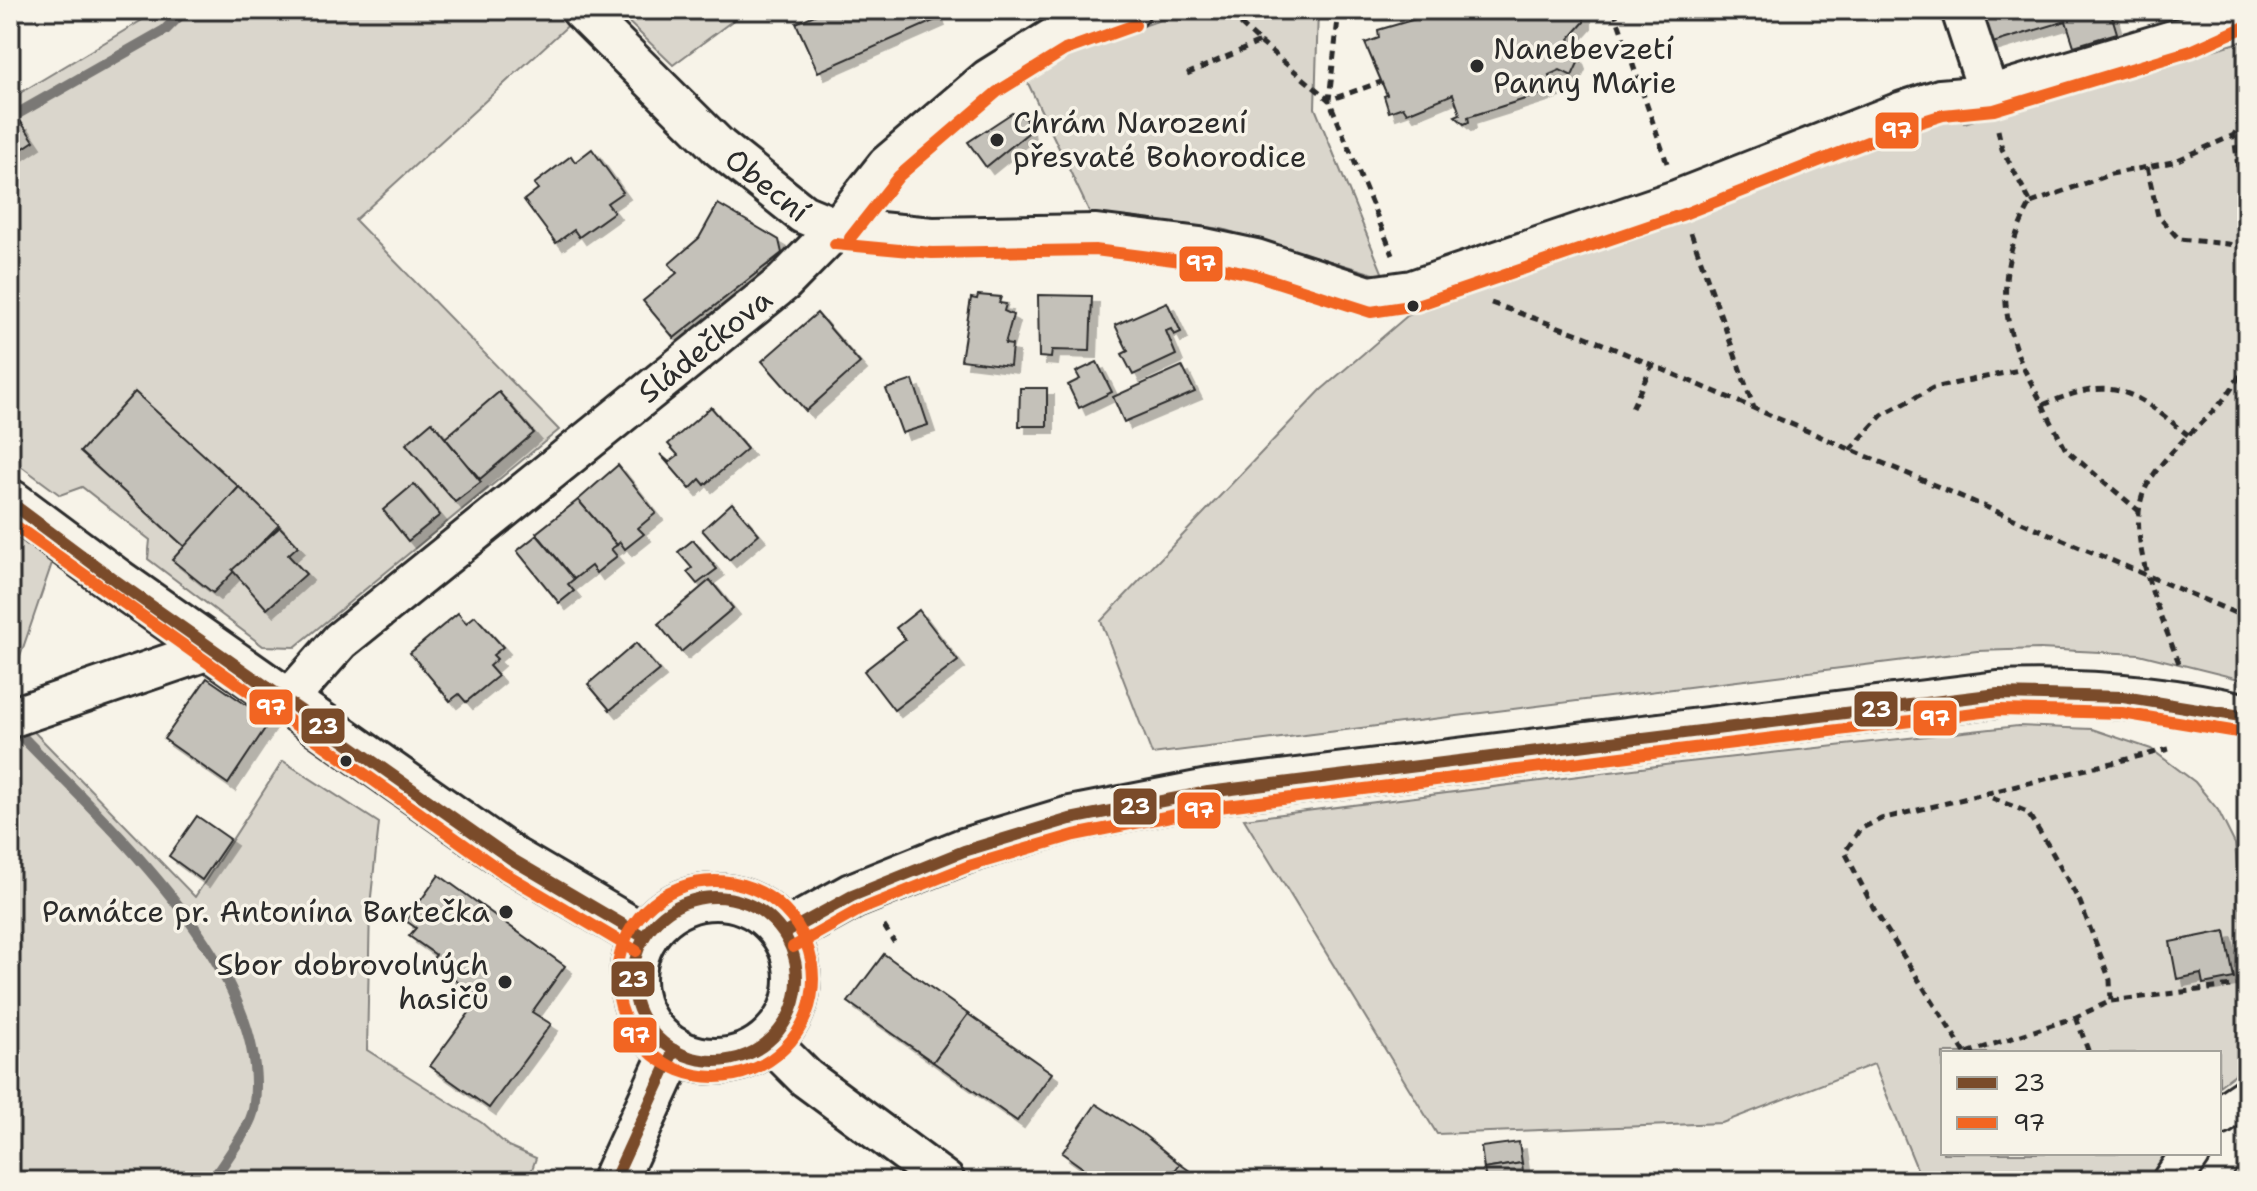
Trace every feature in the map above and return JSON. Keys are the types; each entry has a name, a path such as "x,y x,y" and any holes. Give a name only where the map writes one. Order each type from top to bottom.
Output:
{"street":[{"name":"Obecní","path":"581,10 719,147 803,214 837,228 932,237 1096,234 1200,247 1256,259 1369,296 1432,283 1679,199 1903,111 1940,99 1989,95 2186,36 2244,10"},
{"name":"Sládečkova","path":"288,700 340,641 783,283 837,228 887,165 988,79 1058,35 1130,10"},
{"path":"1961,10 1989,95"},
{"path":"10,502 212,649 525,867 644,937"},
{"path":"11,717 212,649"},
{"path":"785,933 852,896 964,851 1070,819 1208,792 1998,694 2090,693 2195,706 2247,717"},
{"path":"714,896 740,900 764,912 785,933 795,958 798,988 788,1017 769,1041 748,1055 723,1061 698,1060 674,1050 649,1027 635,997 632,974 644,937 665,913 689,901 714,896"},
{"path":"769,1041 806,1078 945,1181"},
{"path":"614,1181 674,1050"},
{"path":"2221,1115 2247,1097"},
{"path":"2172,1181 2190,1155"}],"path":[{"path":"1225,10 1329,100 1391,254 1432,283 1584,336 2247,618"},
{"path":"1329,100 1339,10"},
{"path":"1614,10 1754,409"},
{"path":"1187,74 1260,42"},
{"path":"1329,100 1381,82"},
{"path":"1989,95 2002,149 2031,203"},
{"path":"2147,167 2158,216 2179,239 2247,243 2234,135 2247,106"},
{"path":"2139,511 2066,450 2024,369 2009,334 2003,308 2012,241 2031,203 2111,174 2173,162 2234,135"},
{"path":"2195,706 2146,576 2139,511 2145,489 2188,435 2217,407 2247,364"},
{"path":"1632,408 1652,365"},
{"path":"1850,450 1882,415 1933,388 2024,369"},
{"path":"2043,405 2084,390 2110,389 2145,401 2188,435"},
{"path":"1965,1051 1875,911 1845,852 1860,829 1881,819 1986,796 2169,749"},
{"path":"1986,796 2027,812 2048,845 2080,902 2110,980 2111,1001"},
{"path":"883,926 894,942"},
{"path":"1972,1051 2076,1017 2111,1001 2247,984"},
{"path":"2076,1017 2088,1051"}],"shaded area":[{"path":"159,10 565,10 574,20 355,220 559,430 295,647 263,646 148,559 150,540 82,487 60,495 10,458 10,99"},
{"path":"616,10 747,10 673,65"},
{"path":"1190,10 1318,10 1315,108 1384,277 1222,229 1090,213 1026,79 1072,50"},
{"path":"2247,40 2247,681 2139,654 2040,649 1977,651 1152,754 1101,621 1321,390 1407,316 1536,260 1947,105 1964,123"},
{"path":"10,531 52,563 10,686"},
{"path":"10,707 195,897 283,761 379,823 370,906 367,1050 482,1123 508,1146 536,1158 528,1181 10,1181"},
{"path":"2018,726 2092,729 2151,749 2195,782 2218,810 2235,844 2247,978 2247,1065 2221,1084 2221,1051 1941,1051 1941,1155 2164,1155 2147,1181 1922,1181 1874,1064 1722,1123 1437,1134 1244,819 1680,763"}],"building":[{"path":"826,10 935,10 938,19 818,72 796,23"},
{"name":"Nanebevzetí Panny Marie","path":"1446,10 1584,10 1584,22 1569,39 1578,63 1572,76 1560,70 1549,75 1557,89 1468,117 1469,122 1464,124 1455,116 1460,114 1453,94 1407,113 1403,107 1389,112 1384,96 1387,95 1365,43 1379,38 1378,30"},
{"path":"1976,10 2110,10 2117,33 2074,46 2066,21 1986,45"},
{"name":"Chrám Narození přesvaté Bohorodice","path":"1012,113 1026,118 1028,133 986,167 968,142"},
{"path":"21,122 34,141 10,157 10,130"},
{"path":"592,149 623,192 607,203 614,212 579,237 574,230 556,243 524,200 538,189 534,184 571,156 575,162"},
{"path":"718,204 779,240 782,253 674,338 643,301 677,273 669,264 699,238"},
{"path":"978,295 1001,297 999,303 1006,304 1004,311 1013,315 1005,344 1012,345 1010,366 961,360 971,298 977,299"},
{"path":"1038,295 1092,296 1090,351 1052,350 1051,358 1039,357"},
{"path":"1167,302 1181,332 1174,335 1171,329 1166,331 1176,355 1133,375 1122,354 1128,351 1115,325"},
{"path":"817,313 860,363 806,411 762,361"},
{"path":"1097,362 1112,392 1079,408 1068,385 1080,379 1076,372"},
{"path":"1182,366 1195,392 1124,422 1113,397"},
{"path":"913,380 928,425 902,433 886,389"},
{"path":"1020,388 1047,388 1047,426 1019,426"},
{"path":"135,392 239,487 185,547 80,452"},
{"path":"499,392 534,433 480,479 445,438"},
{"path":"711,407 747,449 705,485 700,479 690,489 660,454 669,462 678,455 668,444"},
{"path":"432,422 481,482 455,502 406,444"},
{"path":"618,465 656,513 638,528 644,534 625,549 620,542 617,545 578,500"},
{"path":"414,484 440,515 408,541 383,510"},
{"path":"239,487 279,525 213,593 172,560"},
{"path":"578,500 617,545 611,549 617,556 596,573 591,566 574,579 536,533"},
{"path":"732,503 759,534 729,560 702,530"},
{"path":"280,527 298,546 288,555 306,574 267,609 232,570"},
{"path":"537,535 574,579 568,584 574,591 559,603 517,551"},
{"path":"693,540 717,569 697,584 687,572 692,568 678,552"},
{"path":"710,580 733,608 681,652 658,624"},
{"path":"919,610 958,661 894,710 864,671 905,639 896,628"},
{"path":"458,613 466,623 475,616 503,647 493,655 497,659 489,666 498,676 466,702 459,694 450,701 410,653"},
{"path":"636,643 659,670 610,710 588,684"},
{"path":"207,678 270,721 228,784 164,739"},
{"path":"197,816 230,839 202,880 169,856"},
{"name":"Sbor dobrovolných hasičů","path":"439,875 565,966 532,1012 551,1024 489,1108 430,1066 480,998 430,962 436,955 409,936 416,928 406,921"},
{"path":"2225,931 2234,978 2203,984 2201,974 2177,979 2170,942"},
{"path":"884,954 968,1014 933,1062 848,1002"},
{"path":"968,1014 1052,1073 1017,1121 933,1062"},
{"path":"1096,1104 1143,1134 1180,1164 1167,1181 1101,1181 1062,1153"},
{"path":"1519,1142 1522,1163 1484,1169 1481,1147"},
{"path":"2247,1155 2247,1181 2229,1181"},
{"path":"1522,1163 1524,1181 1486,1181 1484,1169"},
{"path":"1180,1164 1204,1181 1167,1181"}],"waterway":[{"path":"10,118 165,30 185,10"},
{"path":"10,724 131,850 172,898 209,949 237,1001 253,1054 254,1107 243,1134 212,1181"}],"transit line":[{"name":"97","path":"850,238 899,176 997,92 1065,50 1135,25"},
{"name":"97","path":"835,244 932,253 1095,250 1197,263 1252,274 1371,312 1417,305 1684,214 1908,126 1943,115 1994,110 2191,51 2247,26"},
{"name":"23","path":"10,502 116,581 513,860 644,937"},
{"name":"97","path":"10,522 504,873 636,951"},
{"name":"23","path":"785,933 852,896 964,851 1070,819 1208,792 1998,694 2123,697 2247,717"},
{"name":"97","path":"793,947 859,910 969,866 1074,835 1211,808 1999,710 2122,713 2244,733"},
{"name":"97","path":"715,881 752,889 784,910 805,942 813,979 805,1016 784,1048 752,1069 715,1077 678,1069 646,1048 625,1016 617,979 625,942 646,910 678,889 715,881"},
{"name":"23","path":"715,897 746,903 773,921 791,948 797,979 791,1010 773,1037 746,1055 715,1061 684,1055 657,1037 639,1010 633,979 639,948 657,921 684,903 715,897"},
{"name":"23","path":"614,1181 674,1050"}],"place":[{"name":"Nanebevzetí Panny Marie","path":"1477,66"},
{"name":"Chrám Narození přesvaté Bohorodice","path":"997,140"},
{"name":"Památce pr. Antonína Bartečka","path":"506,912"},
{"name":"Sbor dobrovolných hasičů","path":"505,982"}]}
